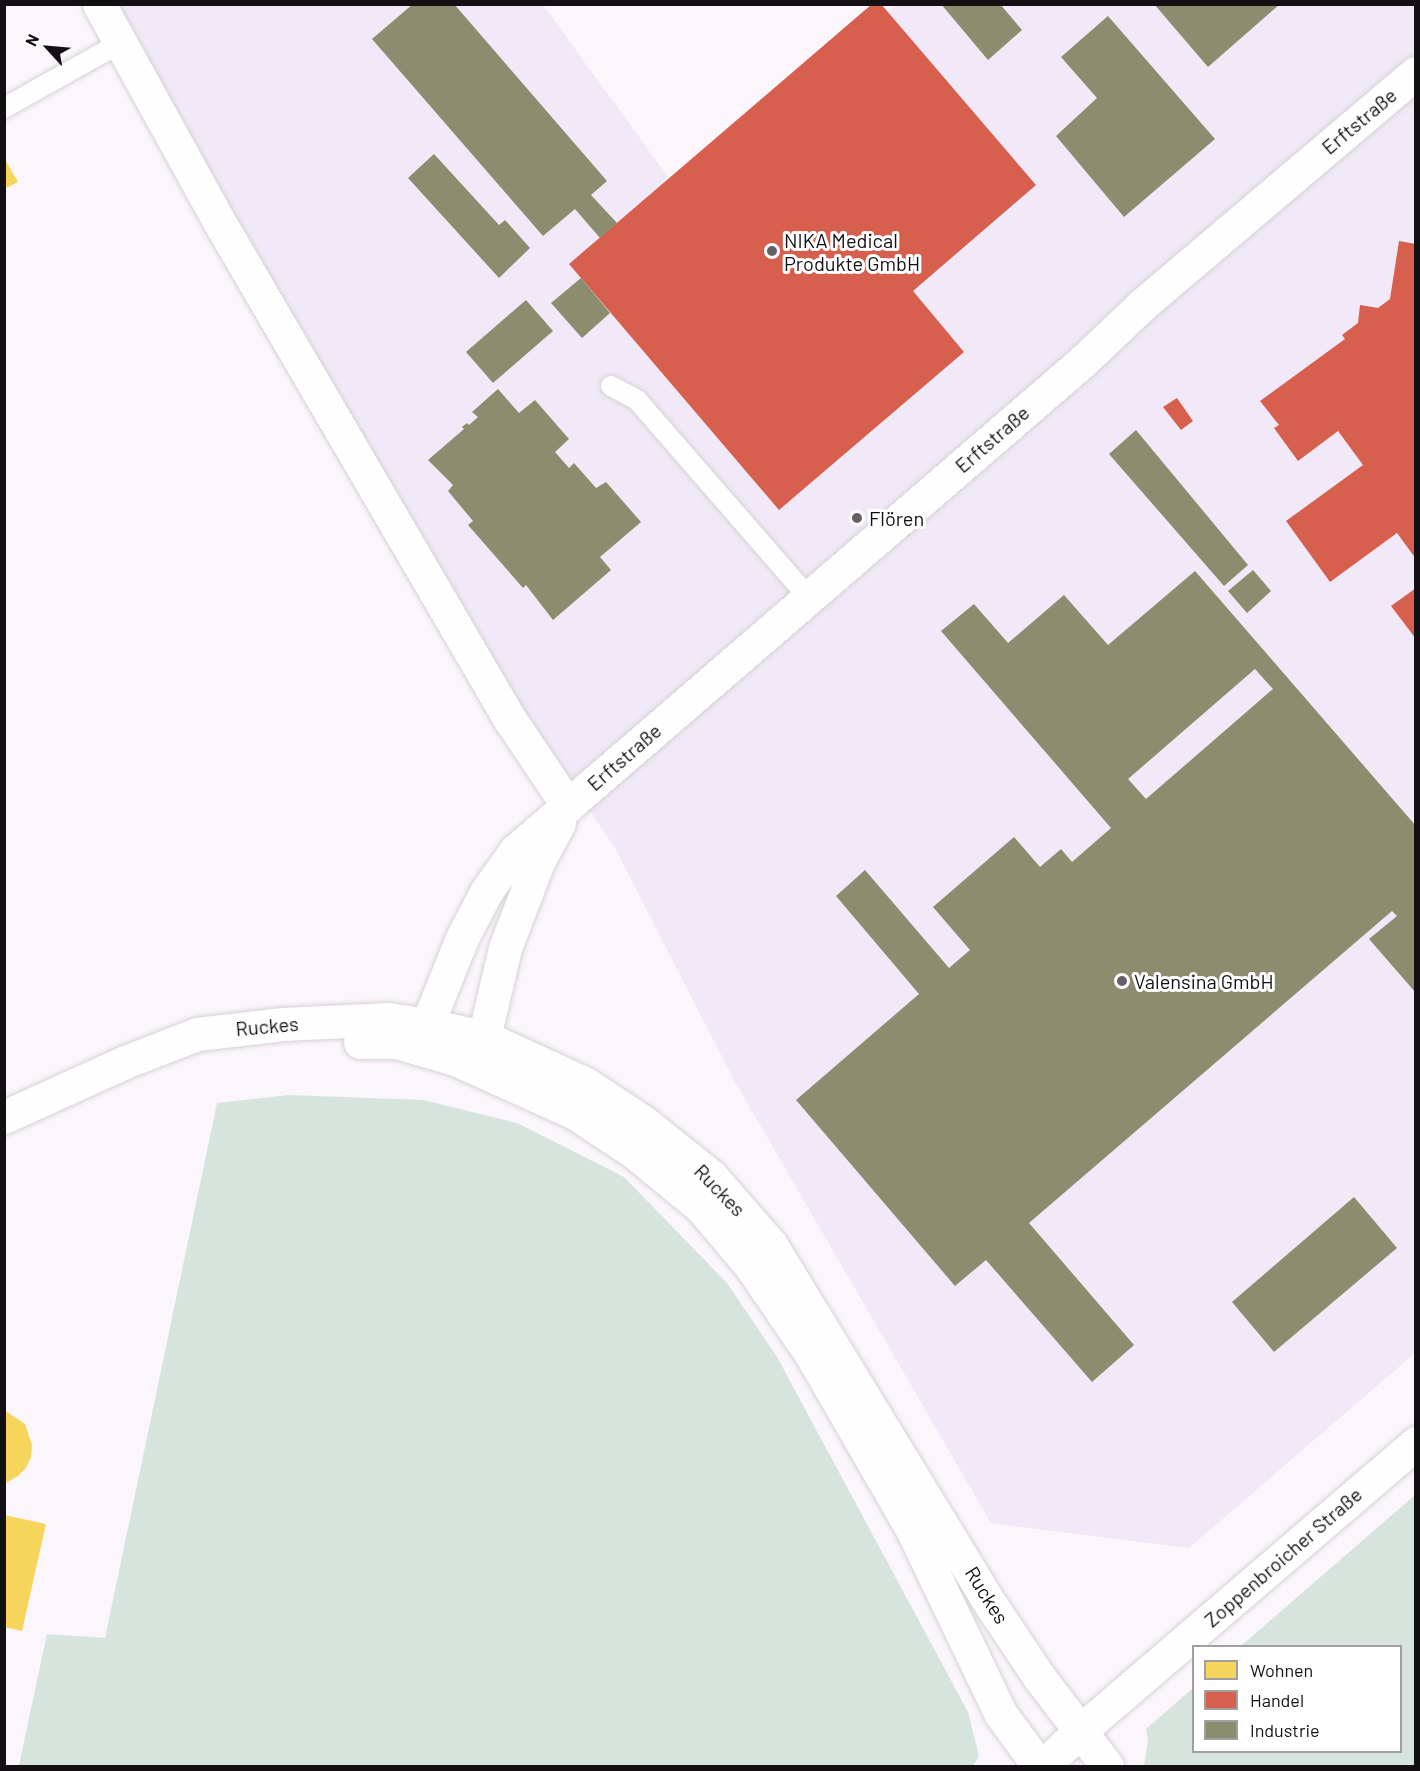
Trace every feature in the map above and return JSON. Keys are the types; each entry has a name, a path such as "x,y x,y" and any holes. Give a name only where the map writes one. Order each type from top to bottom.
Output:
{"main road":[{"path":"99,4 223,228 497,698 568,806"},
{"name":"Erftstraße","path":"427,1025 458,947 486,892 515,851 1082,362 1142,305 1416,73"},
{"name":"Erftstraße","path":"483,1036 506,948 538,862 568,806"},
{"name":"Ruckes","path":"4,1117 125,1062 197,1034 283,1023 389,1019 483,1036 586,1084 642,1120 711,1176 771,1245 993,1608 1040,1677 1107,1767"},
{"path":"427,1025 455,1059 483,1036"},
{"name":"Ruckes","path":"125,1062 232,1047 309,1040 396,1042 455,1059 575,1113 634,1152 701,1207 750,1265 812,1356 912,1529 1000,1713 1041,1767"},
{"name":"Zoppenbroicher Straße","path":"1041,1767 1416,1443"}],"lane":[{"path":"4,108 120,43"},
{"path":"611,386 637,400 809,598"}],"shaded area":[{"path":"98,5 543,5 671,181 896,5 1415,5 1415,1353 1189,1548 991,1523 734,1080 615,848 502,683"},
{"path":"289,1095 423,1100 517,1123 624,1177 727,1283 777,1357 968,1712 979,1756 973,1766 19,1765 47,1634 105,1638 217,1103"},
{"path":"1415,1495 1415,1766 1144,1766 1148,1741 1146,1729 1192,1689 1192,1753 1402,1753 1402,1645 1242,1645"}],"building: Wohnen":[{"path":"4,158 18,182 4,189"},
{"path":"4,1410 25,1424 32,1445 31,1457 26,1468 4,1484"},
{"path":"4,1515 46,1524 22,1631 4,1627"}],"building: Handel":[{"name":"NIKA Medical Produkte GmbH","path":"872,4 881,4 1036,185 913,291 964,352 779,510 569,264"},
{"path":"1399,241 1416,244 1416,559 1397,533 1330,582 1286,521 1363,465 1338,431 1298,461 1274,428 1279,425 1260,401 1345,339 1342,335 1358,323 1360,305 1378,308 1390,299"},
{"path":"1177,398 1193,421 1181,430 1163,407"},
{"path":"1416,588 1416,639 1391,606"}],"building: Industrie":[{"path":"413,4 454,4 607,181 591,195 617,223 600,238 575,209 543,236 372,39"},
{"path":"941,4 1000,4 1022,30 988,60"},
{"path":"1154,4 1280,4 1208,67"},
{"path":"1108,16 1215,139 1124,217 1056,136 1097,98 1061,57"},
{"path":"434,154 499,225 505,220 530,248 499,278 408,178"},
{"path":"581,278 610,313 582,338 551,303"},
{"path":"526,300 553,331 493,383 466,352"},
{"path":"498,389 519,413 535,400 569,439 555,452 569,468 574,463 596,488 606,482 641,522 600,557 611,570 553,620 526,585 523,588 468,525 473,521 448,491 453,485 428,460 464,429 462,427 467,423 469,425 478,417 472,412"},
{"path":"1136,430 1248,565 1224,586 1109,454"},
{"path":"1253,570 1271,591 1247,613 1228,591"},
{"name":"Valensina GmbH","path":"1195,571 1416,826 1416,993 1369,939 1397,916 1392,911 1029,1223 1134,1345 1092,1382 986,1260 955,1286 796,1100 919,994 836,896 865,870 949,968 970,950 933,907 1014,837 1040,867 1061,849 1072,862 1111,828 941,631 974,604 1008,643 1064,595 1108,645","holes":["1255,669 1273,689 1146,799 1128,779"]},
{"path":"1354,1197 1397,1248 1274,1352 1232,1302"}],"place":[{"name":"NIKA Medical Produkte GmbH","path":"772,251"},
{"name":"Flören","path":"857,518"},
{"name":"Valensina GmbH","path":"1122,981"}]}
